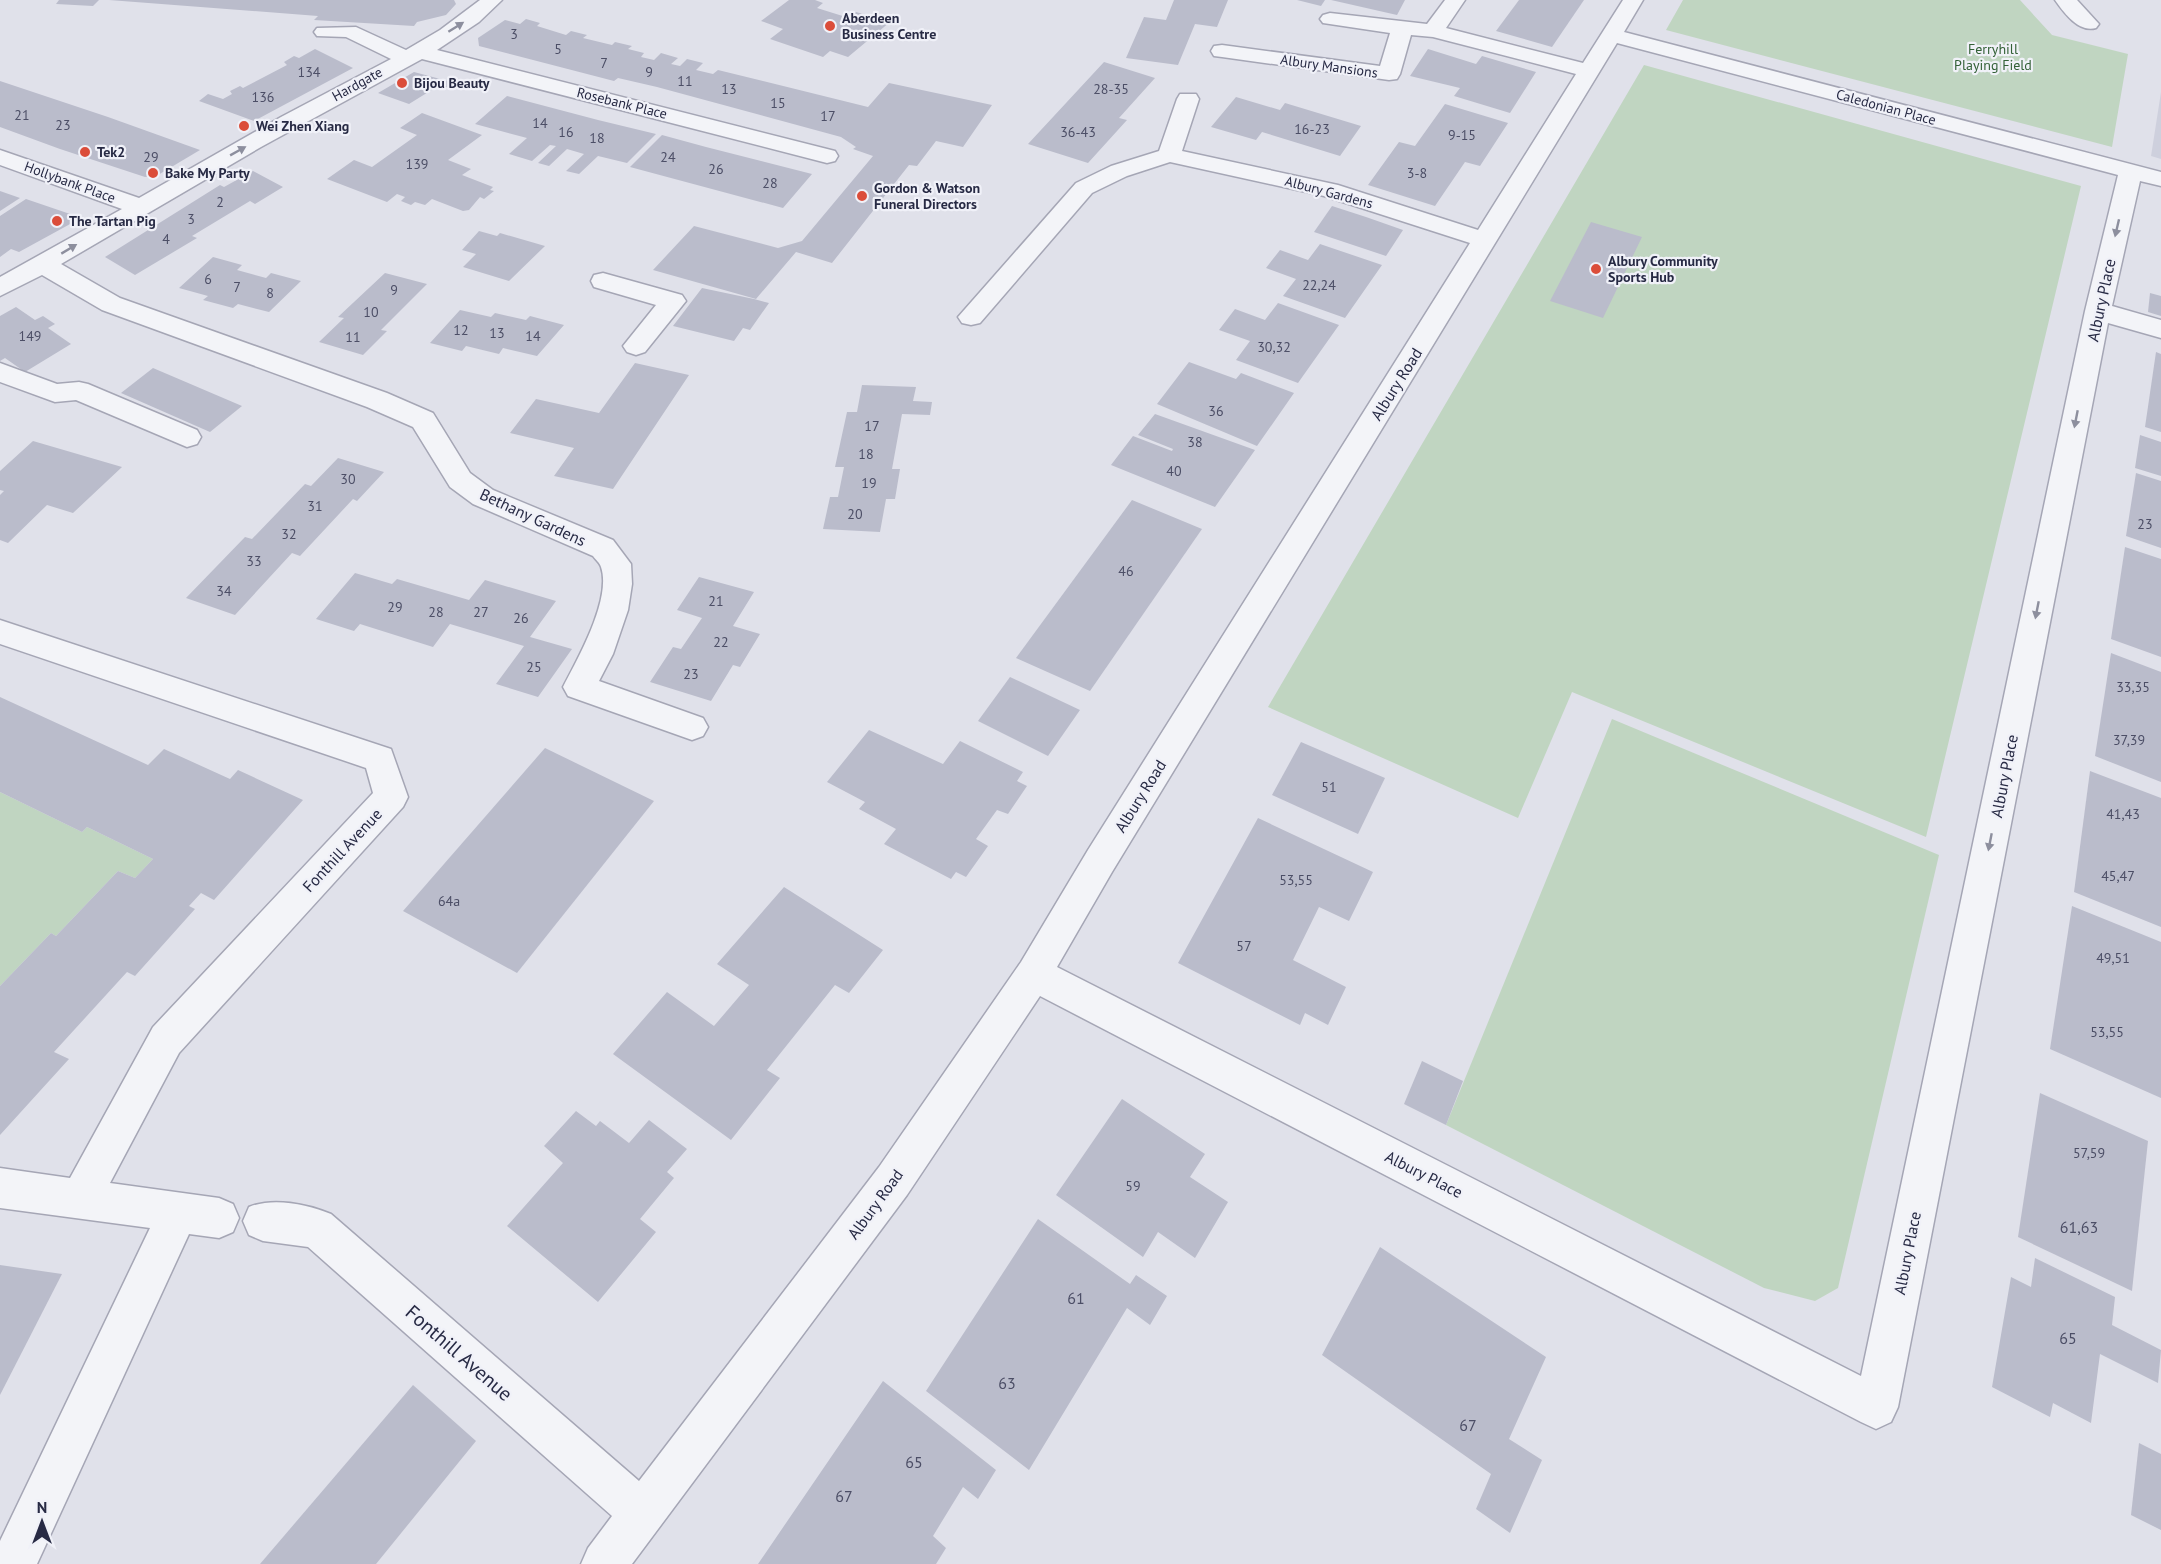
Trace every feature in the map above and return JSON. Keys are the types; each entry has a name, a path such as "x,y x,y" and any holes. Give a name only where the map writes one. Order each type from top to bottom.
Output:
{"street":[{"name":"Hardgate","path":"0,288 411,55 467,20 492,0"},
{"path":"1433,31 1455,0"},
{"name":"Albury Road","path":"604,1564 893,1181 1034,974 1100,861 1633,0"},
{"path":"2065,0 2089,24"},
{"path":"1330,19 1433,31 1590,71"},
{"name":"Albury Mansions","path":"1222,51 1389,74 1402,27"},
{"name":"Rosebank Place","path":"324,32 349,31 411,55 827,156"},
{"name":"Caledonian Place","path":"1611,35 2145,175"},
{"path":"972,317 1084,188 1119,171 1169,155 1188,99"},
{"name":"Albury Gardens","path":"1169,155 1330,190 1485,240"},
{"name":"Hollybank Place","path":"0,157 140,207"},
{"name":"Albury Place","path":"1034,974 1876,1407 2098,311 2145,175"},
{"name":"Bethany Gardens","path":"43,265 111,304 377,400 423,420 460,480 483,496 566,534 603,548 616,564 617,584 613,610 598,654 579,687 692,727"},
{"path":"603,281 673,301 636,346"},
{"path":"2098,311 2161,329"},
{"path":"0,372 55,393 79,391 187,437"},
{"name":"Fonthill Avenue","path":"0,632 379,759 391,797 166,1040 80,1200"},
{"path":"0,1188 199,1215 13,1564"},
{"name":"Fonthill Avenue","path":"263,1221 317,1228 642,1513"}],"shaded area":[{"path":"2161,92 2161,159 2151,156"}],"green space":[{"name":"Ferryhill Playing Field","path":"1683,0 2020,0 2052,35 2128,54 2112,147 1666,30"},
{"path":"1644,65 2081,186 1926,837 1572,692 1518,818 1268,707"},
{"path":"1612,719 1939,855 1838,1288 1815,1301 1764,1288 1446,1125"},
{"path":"0,792 82,832 87,827 153,859 135,878 118,871 56,936 51,933 0,986"}],"building":[{"path":"59,0 99,0 93,6 56,4"},
{"path":"109,0 454,0 456,4 446,15 417,22 414,26 314,20 318,16"},
{"name":"Aberdeen Business Centre","path":"789,0 815,0 823,3 817,8 849,18 856,12 890,22 848,57 830,51 823,57 770,39 783,29 761,21"},
{"path":"1174,0 1228,0 1217,27 1195,24 1178,65 1126,58 1144,17 1166,20"},
{"path":"1297,0 1325,0 1321,6"},
{"path":"1331,0 1405,0 1397,15"},
{"path":"1519,0 1584,0 1552,47 1496,31"},
{"path":"526,19 540,23 537,26 566,35 571,31 587,35 583,38 612,45 615,42 632,46 628,49 644,53 641,57 654,60 661,53 678,58 671,64 680,66 687,59 703,63 696,70 713,74 718,70 868,107 889,83 992,105 963,147 936,141 917,166 909,165 832,263 796,252 756,299 653,270 694,226 778,248 802,241 873,156 853,149 856,147 841,137 657,87 618,78 614,81 479,46 478,38 505,20 520,24"},
{"path":"315,49 353,68 254,121 199,101 208,94 223,99 232,94 230,91 240,86 243,88 287,65 284,62 294,56 299,58"},
{"path":"1428,49 1476,64 1482,56 1536,72 1510,113 1454,96 1460,88 1410,76"},
{"path":"1104,62 1155,78 1119,118 1127,120 1088,163 1028,144"},
{"path":"414,72 459,84 452,88 438,86 409,104 378,93"},
{"path":"0,81 200,150 158,175 145,177 60,149 0,127"},
{"path":"507,96 656,134 627,163 598,156 579,174 566,171 584,154 567,149 549,166 538,163 556,146 550,145 532,161 509,154 527,138 475,124"},
{"path":"1236,97 1280,110 1285,103 1361,126 1340,156 1262,132 1256,140 1211,127"},
{"path":"1445,104 1508,123 1480,166 1465,162 1435,206 1368,185 1399,142 1415,146"},
{"path":"422,113 482,135 448,160 471,169 462,175 493,187 490,190 494,191 484,199 480,197 469,210 463,211 432,199 425,205 415,202 411,205 401,201 405,197 397,194 387,202 327,179 354,160 372,167 417,135 400,128"},
{"path":"662,135 812,174 783,208 630,167"},
{"path":"253,171 283,187 255,204 250,201 192,236 197,238 135,275 105,257 220,185 224,187"},
{"path":"0,191 20,198 0,211"},
{"path":"26,199 73,215 72,223 19,252 11,249 0,257 0,216"},
{"path":"1332,206 1403,230 1386,256 1314,232"},
{"name":"Albury Community Sports Hub","path":"1591,222 1642,237 1603,318 1550,301"},
{"path":"479,231 497,236 500,233 545,246 509,281 463,267 476,254 462,250"},
{"path":"1320,244 1382,265 1345,318 1283,296 1296,279 1266,268 1280,250 1308,260"},
{"path":"213,257 242,265 237,270 266,278 271,273 301,281 269,312 238,304 233,308 203,300 208,296 179,288"},
{"path":"385,273 427,284 381,330 387,331 363,355 319,342 344,318 338,317"},
{"path":"702,288 769,303 750,330 743,328 734,341 673,326"},
{"path":"2150,293 2161,296 2161,316 2148,312"},
{"path":"1278,303 1339,325 1298,383 1236,360 1250,341 1219,330 1235,309 1265,320"},
{"path":"16,307 35,320 43,316 55,324 48,328 71,344 25,372 5,358 0,361 0,316"},
{"path":"460,310 491,317 495,313 526,320 530,316 564,325 537,356 503,348 499,354 466,346 462,351 430,343"},
{"path":"2156,352 2161,354 2161,432 2145,427"},
{"path":"1189,362 1236,379 1241,373 1294,393 1257,446 1157,404"},
{"path":"635,363 689,375 613,489 554,476 574,448 510,433 536,399 599,413"},
{"path":"153,368 242,406 210,432 121,393"},
{"path":"862,385 916,387 913,401 932,402 930,415 902,414 892,469 900,469 895,499 886,499 880,532 823,529 830,497 838,497 844,467 835,467 847,412 857,412"},
{"path":"1155,414 1255,450 1215,507 1111,465 1133,436 1172,451 1173,449 1138,435"},
{"path":"2140,435 2161,442 2161,476 2135,468"},
{"path":"33,441 122,467 73,513 47,505 8,543 0,540 0,495 4,491 0,490 0,471"},
{"path":"338,458 384,472 357,501 353,499 300,556 292,553 235,615 186,598 245,537 252,539 305,484 311,486"},
{"path":"2136,473 2161,481 2161,548 2126,536"},
{"path":"1132,500 1202,529 1090,691 1016,658"},
{"path":"2125,547 2161,559 2161,657 2111,639"},
{"path":"355,573 392,584 397,579 469,600 485,580 556,601 530,637 572,649 538,697 496,684 524,646 450,624 433,647 360,624 354,631 316,619"},
{"path":"699,577 754,592 733,626 760,634 740,667 733,665 711,701 650,682 673,647 681,649 702,618 677,610"},
{"path":"2111,653 2161,672 2161,782 2095,756"},
{"path":"1010,677 1080,710 1048,756 978,721"},
{"path":"0,697 148,765 164,749 230,779 238,770 303,800 214,900 201,893 189,906 195,909 135,976 127,972 54,1052 69,1059 0,1135 0,986 51,933 56,936 118,871 135,878 153,859 87,827 82,832 0,792"},
{"path":"869,730 943,764 960,741 1023,772 1017,781 1027,786 1008,814 997,810 976,839 988,846 966,877 956,872 951,879 884,844 896,829 859,809 865,802 827,782"},
{"path":"1301,742 1385,778 1358,834 1272,795"},
{"path":"545,748 654,801 517,973 403,911"},
{"path":"2090,771 2161,798 2161,927 2074,892"},
{"path":"1258,818 1373,872 1349,921 1319,907 1293,960 1346,987 1328,1025 1305,1013 1300,1025 1178,963"},
{"path":"784,887 883,950 849,993 835,985 767,1070 780,1078 731,1140 613,1054 667,992 714,1026 749,985 717,964"},
{"path":"2072,906 2161,942 2161,1098 2050,1049"},
{"path":"1422,1061 1463,1081 1446,1125 1404,1104"},
{"path":"2040,1093 2148,1141 2132,1291 2018,1237"},
{"path":"1122,1099 1205,1154 1190,1177 1228,1202 1195,1258 1158,1232 1143,1257 1056,1195"},
{"path":"576,1111 596,1126 600,1121 629,1143 649,1120 687,1149 667,1172 674,1178 640,1219 656,1232 598,1302 507,1226 563,1163 544,1146"},
{"path":"1038,1219 1130,1284 1136,1275 1167,1296 1150,1325 1127,1308 1029,1470 926,1391"},
{"path":"1380,1247 1546,1357 1509,1439 1542,1460 1510,1533 1476,1509 1491,1474 1322,1355"},
{"path":"2035,1258 2115,1297 2112,1325 2161,1350 2158,1383 2100,1354 2091,1423 2053,1403 2050,1417 1992,1387 2011,1277 2031,1287"},
{"path":"0,1265 62,1274 0,1395"},
{"path":"883,1381 996,1470 978,1499 963,1487 933,1536 946,1548 936,1564 758,1564"},
{"path":"413,1385 476,1441 376,1564 260,1564"},
{"path":"2139,1443 2161,1454 2161,1530 2131,1515"}],"place":[{"name":"Aberdeen Business Centre","path":"830,26"},
{"name":"Bijou Beauty","path":"402,83"},
{"name":"Wei Zhen Xiang","path":"244,126"},
{"name":"Tek2","path":"85,152"},
{"name":"Bake My Party","path":"153,173"},
{"name":"Gordon & Watson Funeral Directors","path":"862,196"},
{"name":"The Tartan Pig","path":"57,221"},
{"name":"Albury Community Sports Hub","path":"1596,269"}]}
